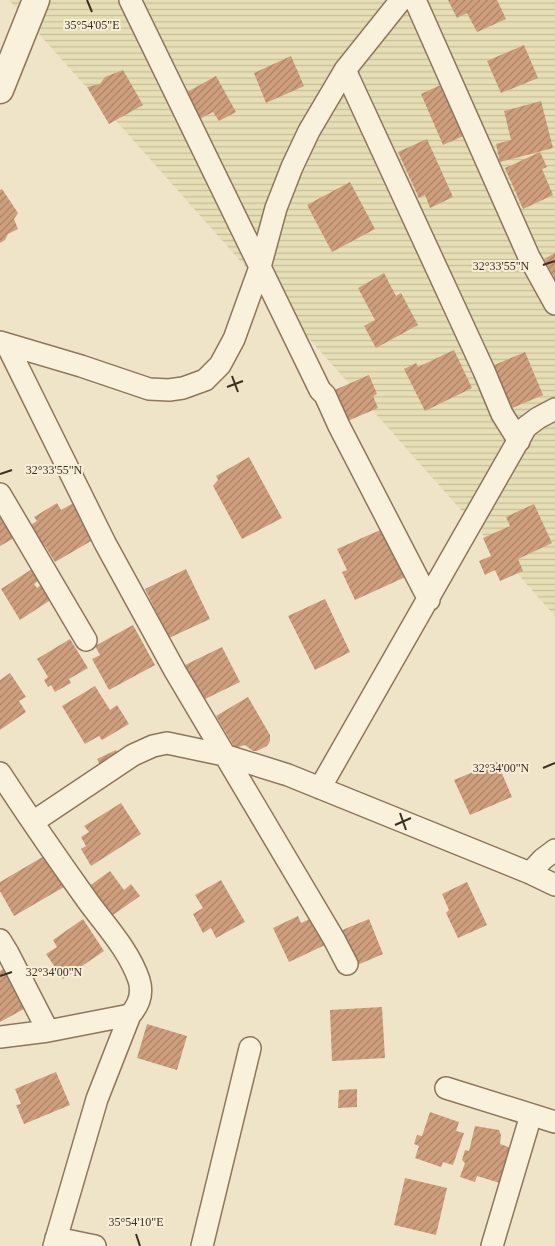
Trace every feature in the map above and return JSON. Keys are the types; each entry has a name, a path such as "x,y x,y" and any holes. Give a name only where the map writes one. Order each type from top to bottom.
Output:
{"street":[{"path":"0,90 36,0"},
{"path":"130,0 320,390 325,395 339,426 429,600"},
{"path":"3,343 81,366 149,389 169,390 183,388 204,380 220,365 234,340 260,267 276,208 309,131 346,70 401,0"},
{"path":"415,0 529,257 555,304"},
{"path":"346,70 502,414 519,441"},
{"path":"3,343 106,543 175,671 198,706 224,755 347,964"},
{"path":"320,788 526,427 555,409"},
{"path":"0,494 86,640"},
{"path":"33,822 133,755 153,746 167,743 224,755 288,775 530,873 555,885"},
{"path":"0,773 130,959 140,982 140,995 136,1008 130,1015 97,1100 55,1242 95,1246"},
{"path":"530,873 543,859 555,850"},
{"path":"0,940 48,1031"},
{"path":"0,1038 130,1015"},
{"path":"202,1246 250,1048"},
{"path":"446,1088 555,1122"},
{"path":"492,1246 531,1115"}],"shaded area":[{"path":"9,0 555,0 555,616"}],"building":[{"path":"448,0 497,0 506,19 477,32 467,13 457,18"},
{"path":"524,45 538,78 501,93 487,61"},
{"path":"291,56 304,86 266,103 254,73"},
{"path":"123,70 143,105 109,124 87,87 100,84 105,77"},
{"path":"216,76 236,112 219,121 213,112 194,122 180,96"},
{"path":"445,83 468,134 443,145 421,94"},
{"path":"541,101 553,148 500,162 496,144 511,140 504,111"},
{"path":"427,139 453,197 430,208 425,195 419,198 398,152"},
{"path":"540,152 547,167 542,169 553,195 523,209 505,168"},
{"path":"350,182 375,229 332,252 307,205"},
{"path":"2,189 18,213 14,219 18,229 8,234 5,240 0,243 0,190"},
{"path":"555,253 555,279 544,259"},
{"path":"384,273 396,296 401,293 418,325 376,348 364,326 375,320 358,288"},
{"path":"454,350 472,388 425,411 404,369 416,363 418,367"},
{"path":"525,352 543,395 510,409 492,366"},
{"path":"369,375 377,394 373,396 378,408 343,423 330,392"},
{"path":"249,457 282,518 242,539 213,486 218,480 216,476"},
{"path":"77,501 98,537 55,562 45,546 38,550 29,526 37,521 34,517 57,503 61,510"},
{"path":"534,504 552,543 518,559 523,571 500,581 495,570 485,575 479,561 491,556 483,538 510,526 506,517"},
{"path":"0,509 16,537 0,546"},
{"path":"385,528 412,574 355,600 342,572 347,570 337,549"},
{"path":"32,569 40,580 34,584 37,588 42,584 52,599 20,620 1,589"},
{"path":"186,569 210,619 169,638 145,589"},
{"path":"325,599 350,652 315,670 288,616"},
{"path":"133,625 155,665 109,690 92,659 100,655 95,646"},
{"path":"70,639 88,668 69,679 71,683 55,692 51,685 48,687 44,680 48,677 37,659"},
{"path":"222,647 240,682 201,701 181,667"},
{"path":"10,673 26,697 19,701 26,712 0,730 0,680"},
{"path":"95,686 110,710 117,705 129,724 102,740 99,736 85,744 62,706"},
{"path":"248,697 270,735 270,741 267,746 257,751 253,751 245,745 235,748 216,716"},
{"path":"116,750 123,763 103,771 97,759"},
{"path":"497,762 512,797 470,815 454,780"},
{"path":"121,803 141,834 91,866 81,849 86,846 81,837 89,832 84,826"},
{"path":"46,855 64,887 14,916 0,891 0,882"},
{"path":"110,871 124,890 131,884 140,896 103,922 81,892"},
{"path":"221,880 245,922 216,938 211,928 203,933 193,914 203,908 195,895"},
{"path":"467,882 487,925 458,938 446,913 449,910 442,894"},
{"path":"298,916 301,923 312,918 325,945 289,962 273,928"},
{"path":"83,919 104,951 63,979 46,954 57,947 53,940"},
{"path":"369,919 383,954 355,966 340,931"},
{"path":"11,964 33,1004 0,1022 0,971"},
{"path":"382,1007 385,1058 332,1061 330,1010"},
{"path":"147,1024 187,1036 177,1070 137,1058"},
{"path":"56,1072 70,1105 24,1124 16,1105 21,1104 15,1089"},
{"path":"357,1089 357,1107 338,1108 339,1090"},
{"path":"430,1112 459,1122 456,1131 464,1133 453,1165 443,1162 441,1167 415,1158 419,1146 414,1144 417,1135 422,1136"},
{"path":"475,1126 499,1130 501,1135 500,1144 514,1149 503,1184 477,1176 475,1182 460,1177 465,1163 462,1160 465,1150 469,1151"},
{"path":"405,1178 447,1188 436,1235 394,1225"}]}
